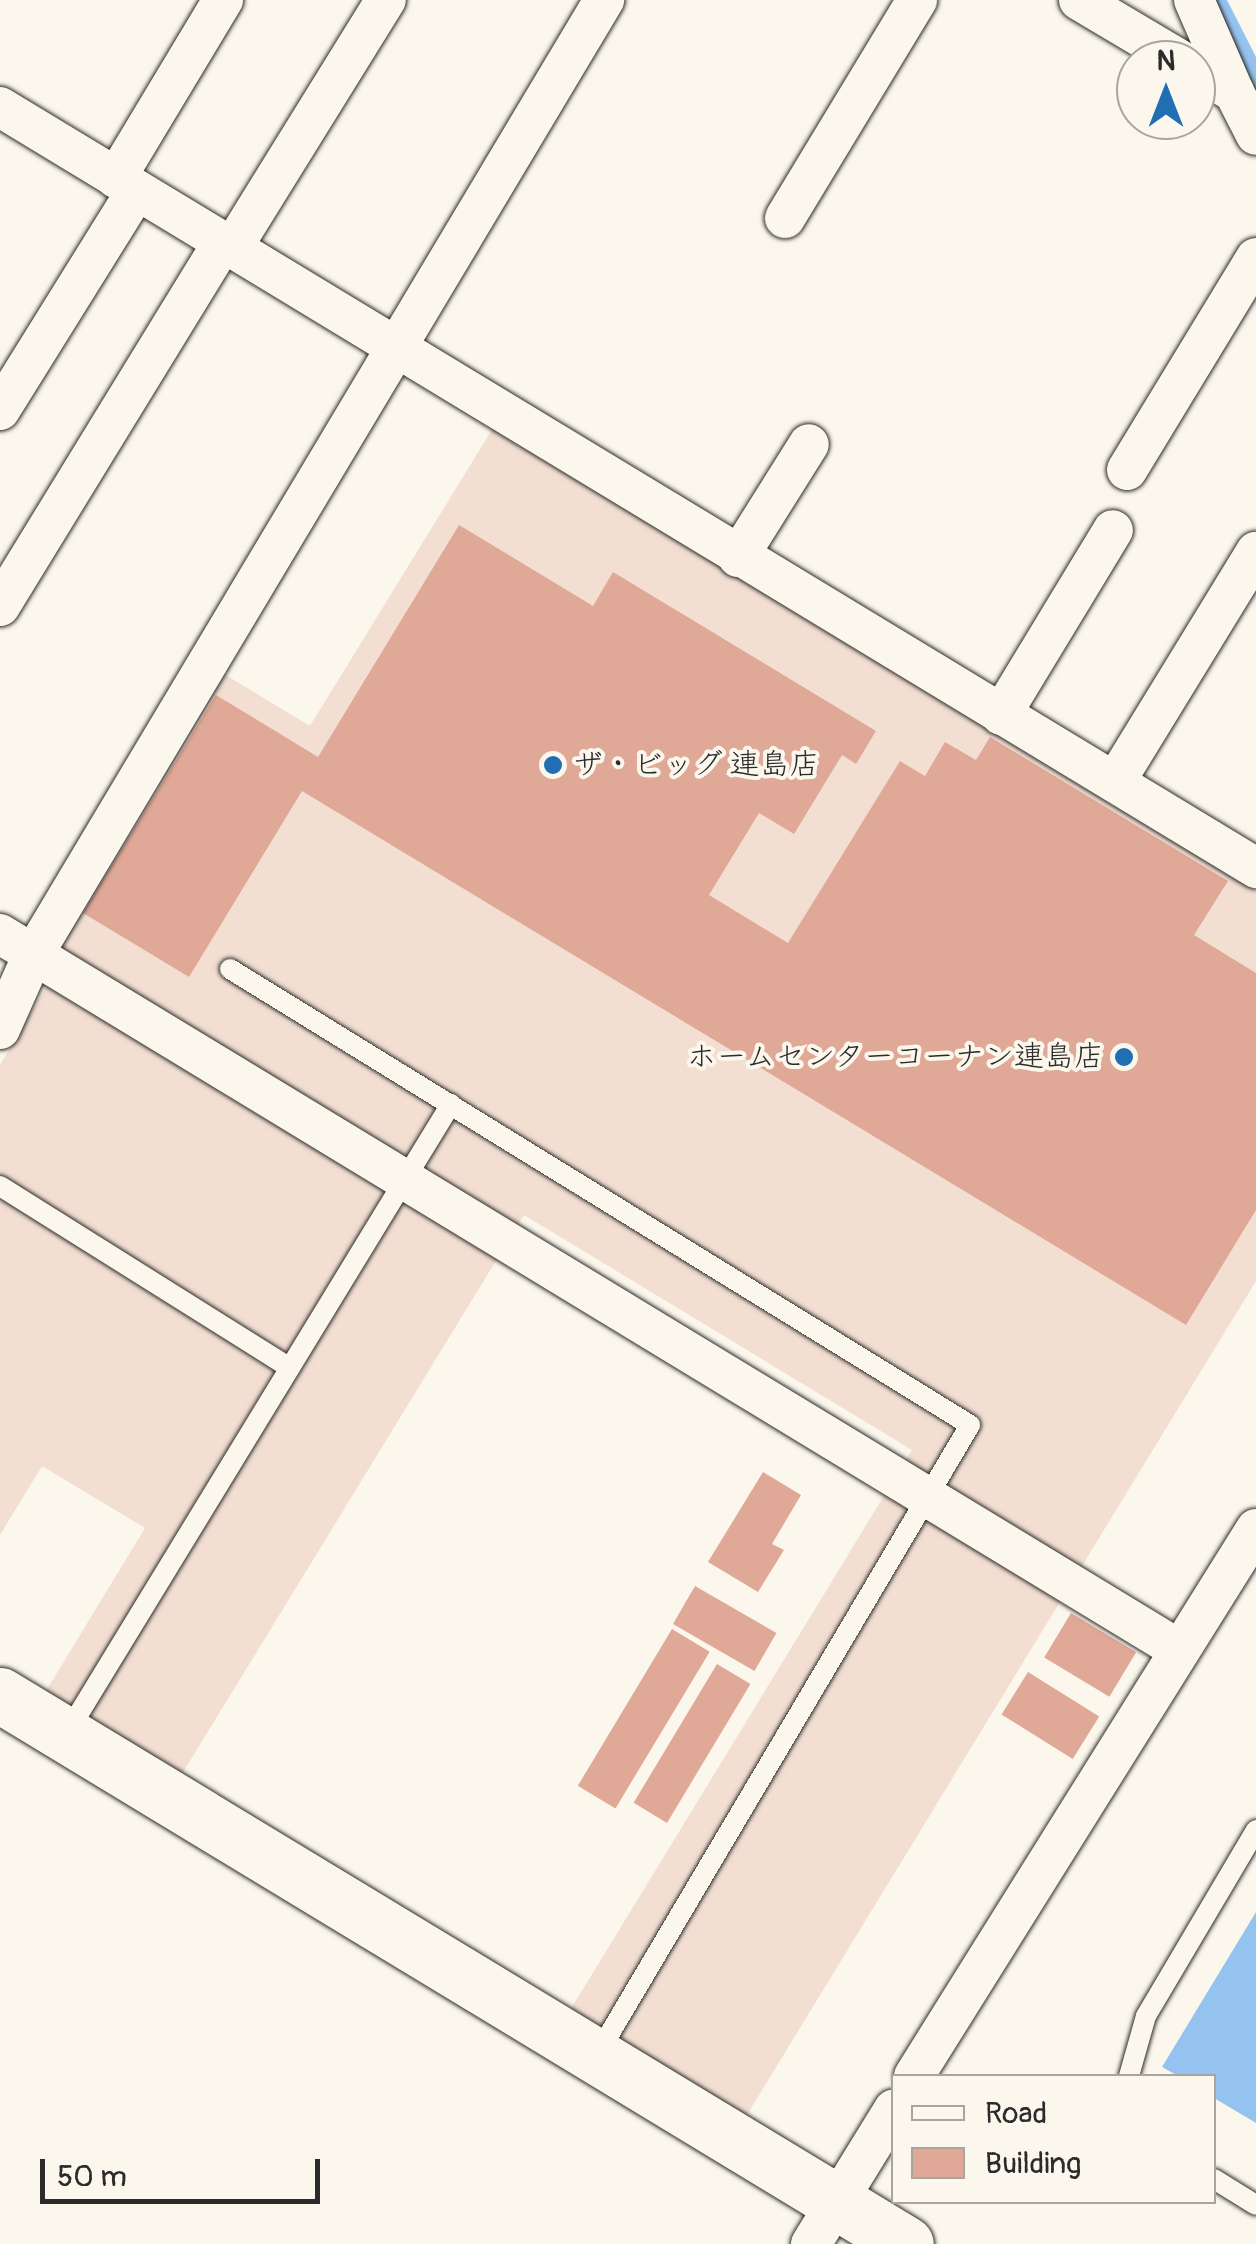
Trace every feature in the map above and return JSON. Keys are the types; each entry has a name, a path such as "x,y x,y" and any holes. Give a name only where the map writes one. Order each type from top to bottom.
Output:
{"street":[{"path":"0,410 126,186 223,0"},
{"path":"0,606 386,0"},
{"path":"0,1029 16,944 394,346 604,0"},
{"path":"785,218 917,0"},
{"path":"1079,0 1146,40"},
{"path":"1194,0 1256,135"},
{"path":"1216,81 1234,92"},
{"path":"0,106 126,186 1256,868"},
{"path":"1127,470 1256,258"},
{"path":"738,557 809,444"},
{"path":"1001,715 1113,530"},
{"path":"1115,782 1256,552"},
{"path":"16,944 406,1177 1178,1650"},
{"path":"915,2074 1256,1529"},
{"path":"0,1695 596,2056 823,2223 906,2244"},
{"path":"823,2223 891,2114"}],"lane":[{"path":"230,969 970,1424 596,2056"},
{"path":"66,1735 451,1104"},
{"path":"0,1186 290,1368"},
{"path":"1129,2074 1146,2016 1256,1830"},
{"path":"1216,2180 1256,2205"}],"shaded area":[{"path":"493,428 1256,891 1256,1281 745,2118 569,2012 912,1450 524,1215 179,1779 43,1696 145,1528 42,1466 0,1535 0,1065 50,981 58,934 219,671 310,726"}],"water":[{"path":"1203,0 1227,0 1256,57 1256,105"},
{"path":"1256,1912 1256,2123 1216,2099 1216,2074 1174,2074 1162,2067"}],"building":[{"path":"459,525 593,606 613,572 876,731 856,764 842,755 794,834 759,813 709,895 788,943 900,761 925,776 945,742 976,760 990,737 1228,881 1194,935 1256,973 1256,1210 1186,1325 302,791 189,977 83,913 216,695 318,757"},
{"path":"763,1472 801,1495 772,1544 784,1550 758,1592 708,1562"},
{"path":"695,1586 776,1633 754,1671 673,1624"},
{"path":"1071,1613 1136,1652 1109,1697 1044,1658"},
{"path":"672,1629 710,1652 615,1809 578,1786"},
{"path":"717,1664 750,1684 667,1823 634,1803"},
{"path":"1028,1672 1099,1717 1073,1759 1002,1714"}],"place":[{"name":"ザ・ビッグ 連島店","path":"553,765"},
{"name":"ホームセンターコーナン連島店","path":"1124,1057"}]}
